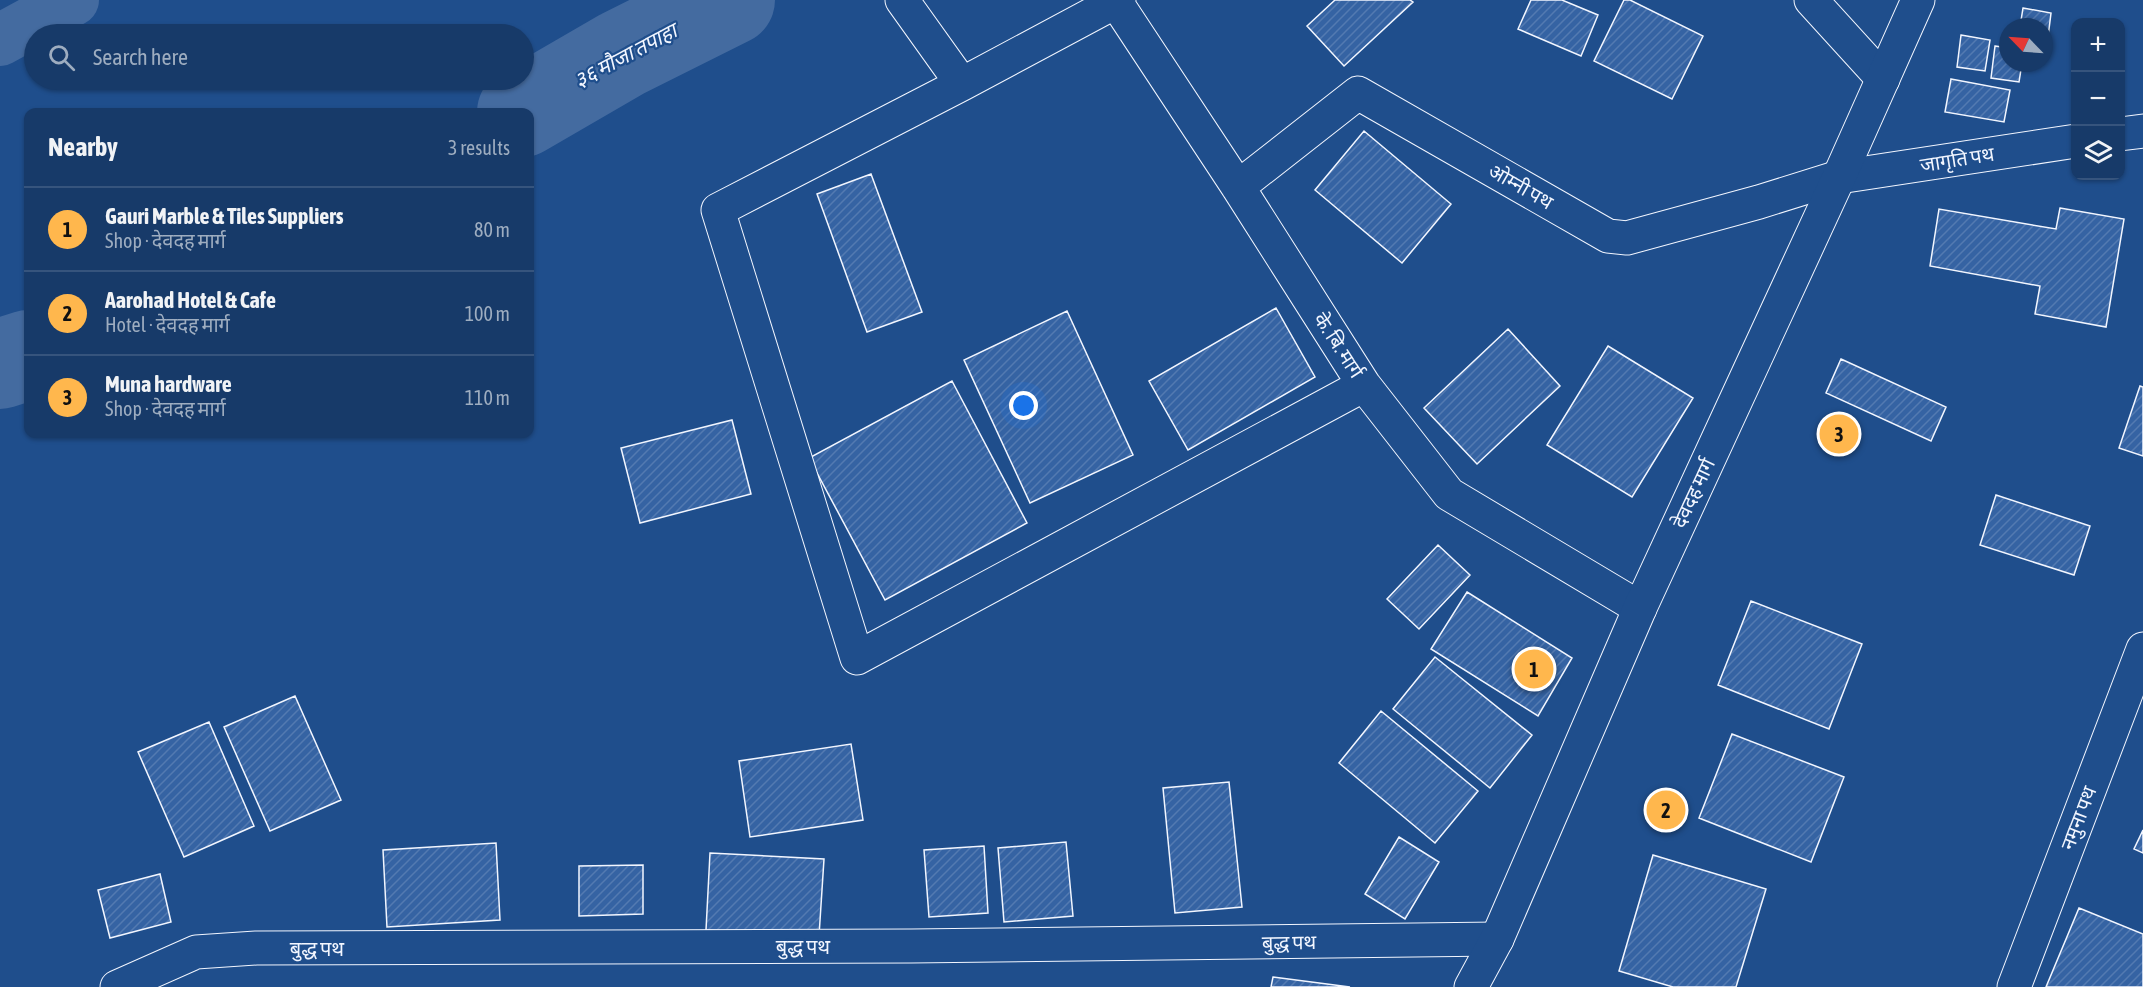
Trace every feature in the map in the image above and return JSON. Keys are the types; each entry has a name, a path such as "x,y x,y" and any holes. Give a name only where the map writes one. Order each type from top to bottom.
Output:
{"street":[{"path":"903,0 962,84"},
{"path":"1811,0 1883,80"},
{"name":"देवदह मार्ग","path":"1471,987 1497,939 1640,608 1918,0"},
{"path":"1118,1 718,210 857,658 1364,385"},
{"name":"के. बि. मार्ग","path":"1118,1 1364,385 1449,494 1640,608"},
{"name":"ओम्नी पथ","path":"1238,187 1358,93 1608,236 1617,238 1627,238 1759,202 1839,177"},
{"path":"2125,133 2143,131"},
{"name":"जागृति पथ","path":"1839,177 2071,142"},
{"name":"नमुना पथ","path":"2014,987 2143,649"},
{"name":"बुद्ध पथ","path":"117,987 196,952 256,948 911,946 1497,939"}],"building":[{"path":"1335,0 1410,0 1413,2 1344,66 1307,26"},
{"path":"1531,0 1562,0 1598,15 1581,56 1518,29"},
{"path":"1624,0 1630,0 1703,36 1672,99 1594,61"},
{"path":"2023,8 2051,13 2050,18 2021,18"},
{"path":"1961,35 1990,40 1985,71 1957,67"},
{"path":"1995,46 1999,47 1999,72 2021,72 2019,82 1991,78"},
{"path":"1951,79 2010,90 2004,122 1945,112"},
{"path":"1364,131 1451,204 1402,263 1315,190"},
{"path":"871,174 922,312 867,332 817,194"},
{"path":"2060,208 2124,219 2106,327 2035,314 2040,286 1930,266 1939,209 2056,229"},
{"path":"1276,308 1315,377 1188,450 1149,381"},
{"path":"1067,311 1133,455 1030,503 964,360"},
{"path":"1508,329 1560,386 1477,464 1424,408"},
{"path":"1608,346 1693,398 1632,497 1547,445"},
{"path":"1841,359 1946,407 1931,441 1826,393"},
{"path":"952,381 1027,523 885,600 809,458"},
{"path":"2140,386 2143,387 2143,456 2119,448"},
{"path":"732,420 751,494 640,523 621,448"},
{"path":"1996,495 2090,526 2074,575 1980,545"},
{"path":"1438,545 1470,575 1419,629 1387,599"},
{"path":"1467,592 1572,658 1538,716 1431,649"},
{"path":"1751,601 1862,644 1829,729 1718,685"},
{"path":"1435,657 1532,735 1490,788 1393,709"},
{"path":"295,696 341,800 270,831 224,727"},
{"path":"1381,711 1478,791 1435,843 1339,763"},
{"path":"209,722 254,826 184,857 138,752"},
{"path":"1732,734 1844,777 1811,862 1699,818"},
{"path":"851,744 863,820 750,837 739,761"},
{"path":"1229,782 1242,907 1175,913 1163,788"},
{"path":"2143,830 2143,853 2134,849"},
{"path":"1399,837 1439,862 1405,919 1365,894"},
{"path":"1066,842 1073,916 1004,922 998,848"},
{"path":"496,843 500,920 387,927 383,850"},
{"path":"984,846 988,913 929,917 924,850"},
{"path":"710,853 824,859 819,936 706,930"},
{"path":"1653,855 1766,889 1736,987 1673,987 1619,971"},
{"path":"643,865 643,914 579,916 579,866"},
{"path":"160,874 171,922 110,938 98,890"},
{"path":"2079,908 2143,934 2143,987 2046,987"},
{"path":"1273,977 1350,987 1271,987"}],"waterway":[{"path":"29,24 73,0"},
{"name":"३६ मौजा तपाहा","path":"529,108 622,54 730,0"},
{"path":"0,40 24,27"},
{"name":"३६ मौजा तपाहा","path":"0,364 24,356"}],"place":[{"name":"Muna hardware","path":"1839,434"},
{"name":"Gauri Marble & Tiles Suppliers","path":"1534,669"},
{"name":"Aarohad Hotel & Cafe","path":"1666,810"}]}
